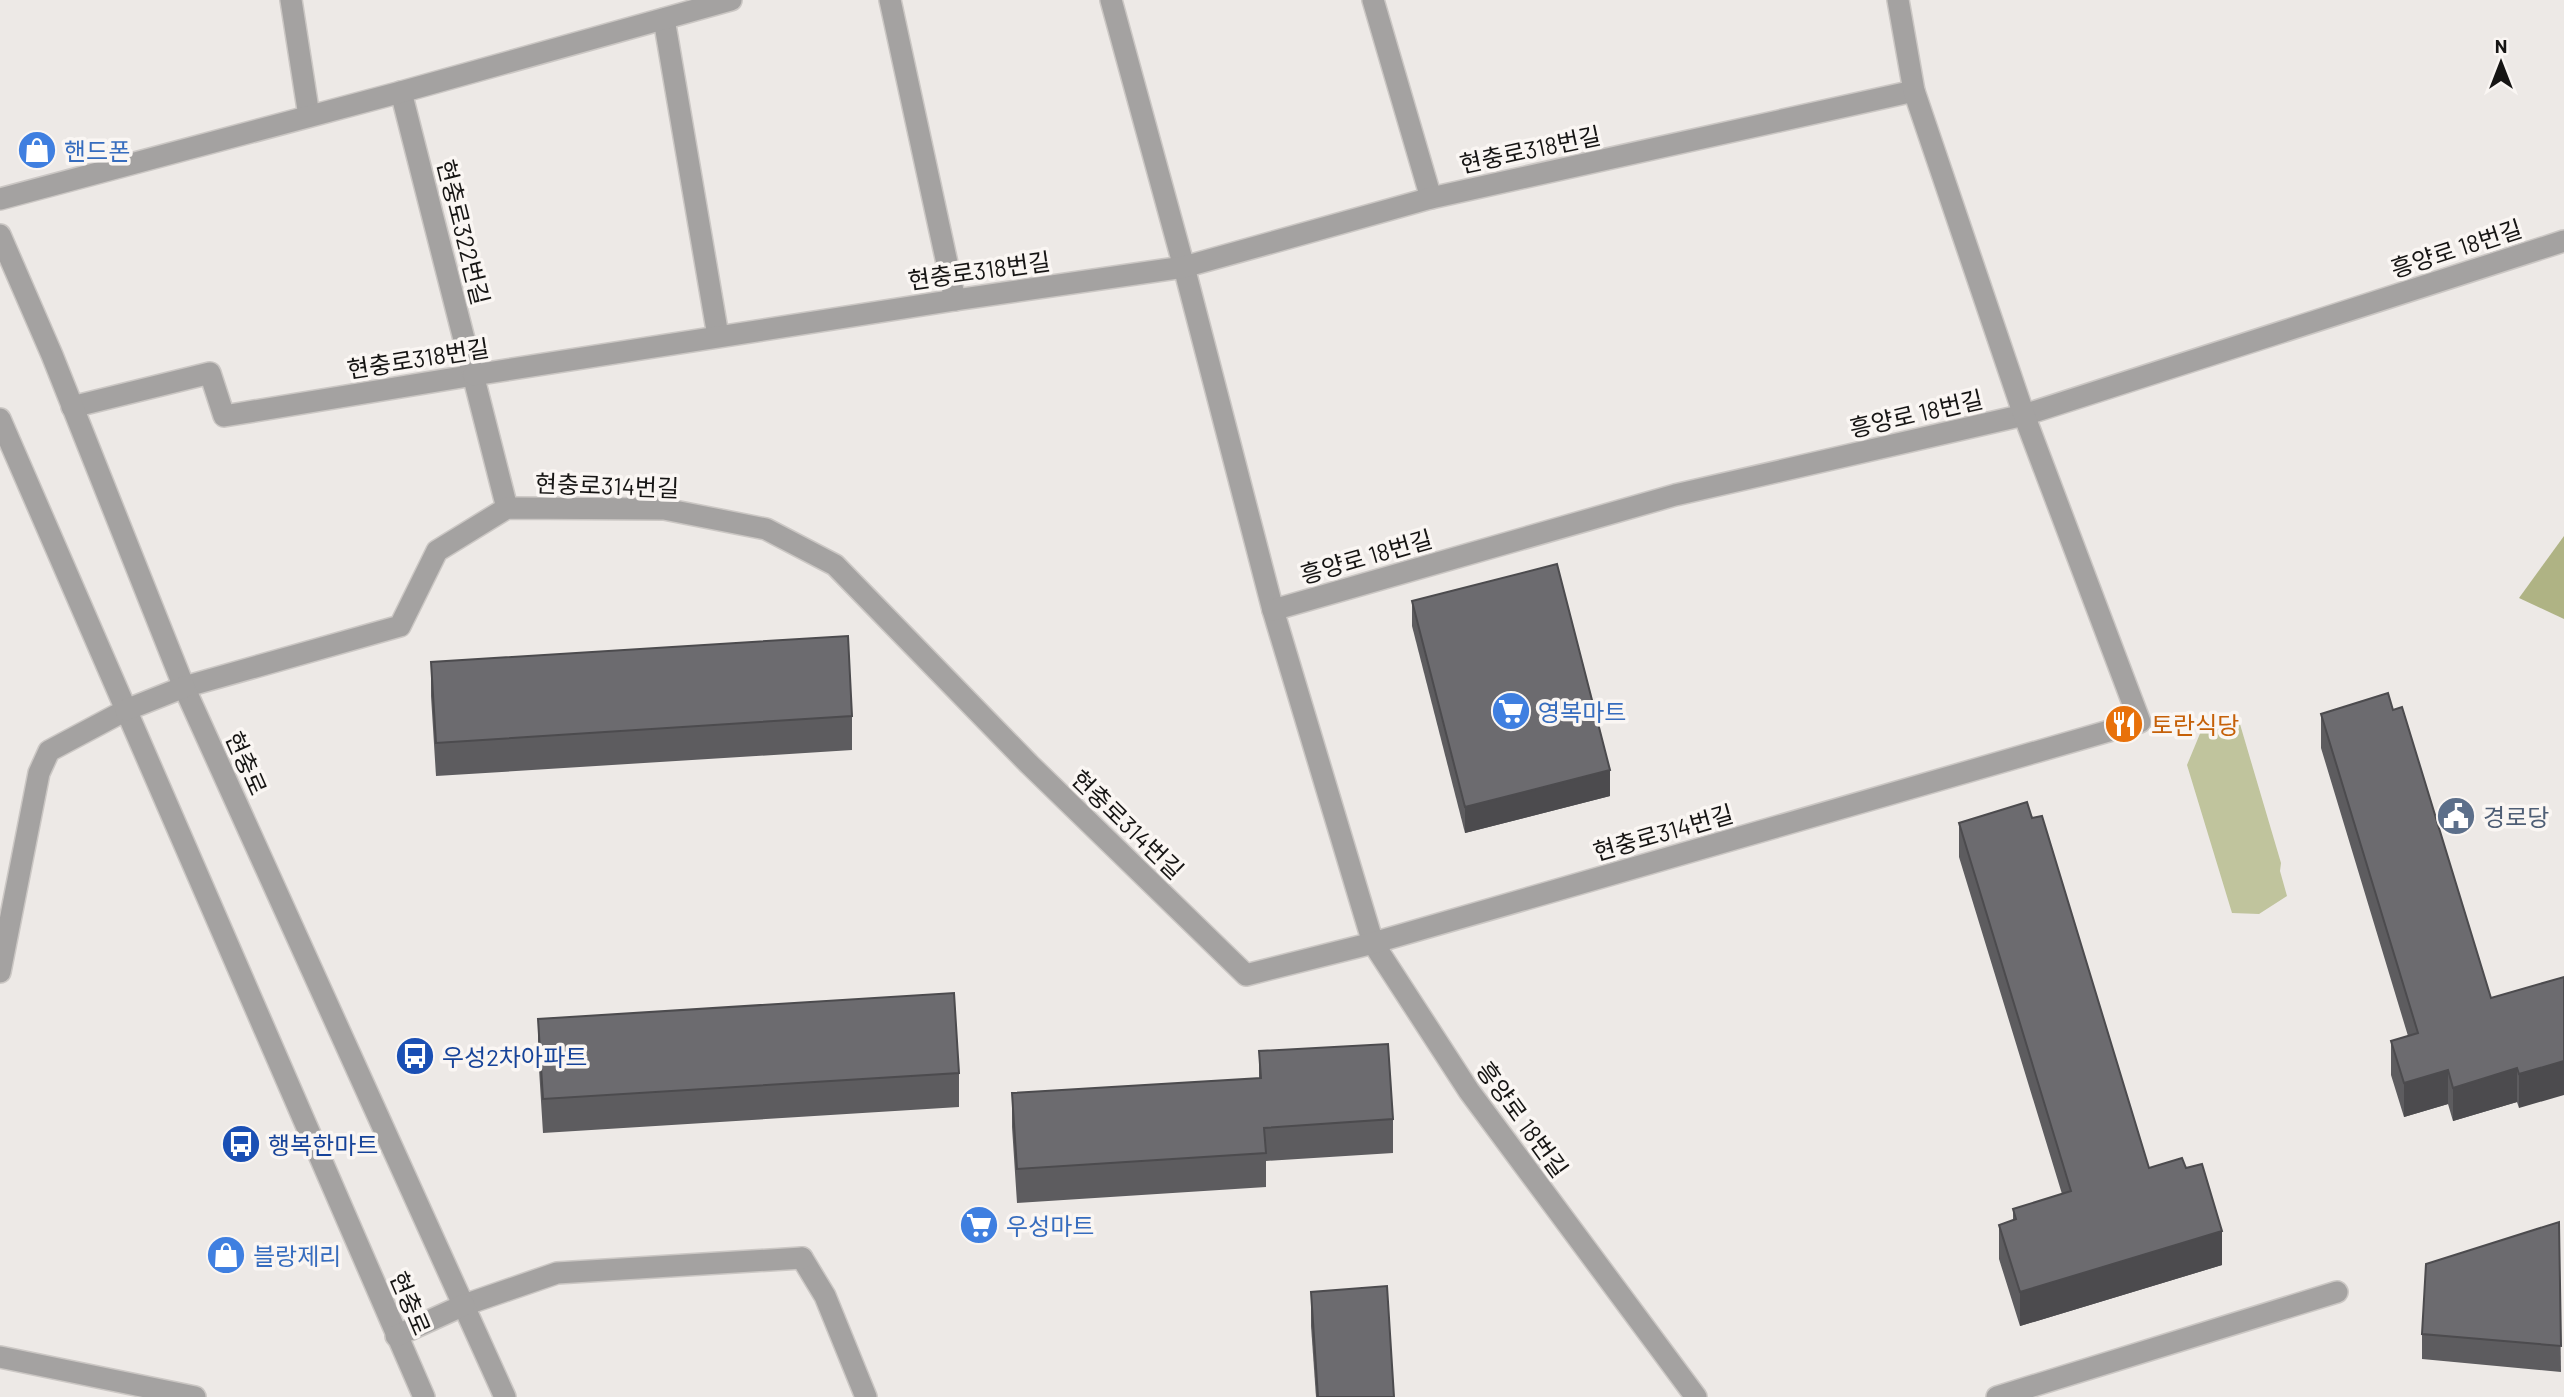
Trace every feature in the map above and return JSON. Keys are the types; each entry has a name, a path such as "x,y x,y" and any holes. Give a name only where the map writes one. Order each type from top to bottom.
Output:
{"street":[{"path":"291,0 309,116"},
{"path":"0,199 731,0"},
{"path":"890,0 955,300"},
{"name":"흥양로 18번길","path":"1111,0 1273,610 1373,943 1469,1091 1696,1397"},
{"path":"1373,0 1431,198"},
{"path":"1898,0 1914,91 2024,415"},
{"path":"664,19 718,336"},
{"name":"현충로318번길","path":"72,407 210,373 224,416 718,336 1184,267 1431,198 1914,91"},
{"name":"현충로322번길","path":"401,92 507,508"},
{"name":"현충로","path":"0,235 52,355 184,687 505,1397"},
{"name":"흥양로 18번길","path":"1273,610 1675,495 2024,415 2564,241"},
{"name":"현충로314번길","path":"0,972 39,773 49,751 126,710 184,687 400,626 437,551 507,508 664,509 766,528 835,565 1030,764 1246,975 1373,943 2140,722 2024,415"},
{"name":"현충로","path":"0,419 424,1397"},
{"name":"현충로","path":"464,1305 558,1273 802,1258 825,1296 866,1397"},
{"path":"1997,1397 2337,1292"},
{"path":"397,1336 464,1305"},
{"path":"0,1357 195,1397"}],"green space":[{"path":"2564,536 2564,619 2519,598"},
{"path":"2237,714 2281,863 2280,871 2287,896 2259,914 2232,913 2187,765 2204,724"}],"building":[{"name":"영복마트","path":"1557,564 1610,770 1465,807 1412,601"},
{"path":"848,636 852,716 436,743 431,662"},
{"path":"2388,693 2393,710 2402,707 2491,998 2564,977 2564,1061 2519,1074 2517,1068 2453,1088 2448,1070 2404,1083 2391,1041 2418,1033 2321,714"},
{"path":"2027,802 2032,818 2042,816 2149,1168 2182,1158 2186,1168 2202,1164 2222,1231 2020,1292 1999,1225 2016,1219 2013,1209 2071,1191 1959,823"},
{"path":"954,993 959,1073 543,1099 538,1019"},
{"path":"1388,1044 1393,1119 1264,1128 1266,1153 1017,1169 1012,1093 1261,1078 1259,1051"},
{"path":"2559,1222 2561,1346 2422,1334 2426,1264"},
{"path":"1387,1286 1394,1397 1318,1397 1311,1292"}],"place":[{"name":"핸드폰","path":"37,150"},
{"name":"영복마트","path":"1511,711"},
{"name":"토란식당","path":"2124,724"},
{"name":"경로당","path":"2456,816"},
{"name":"우성2차아파트","path":"415,1056"},
{"name":"행복한마트","path":"241,1144"},
{"name":"우성마트","path":"979,1225"},
{"name":"블랑제리","path":"226,1255"}]}
